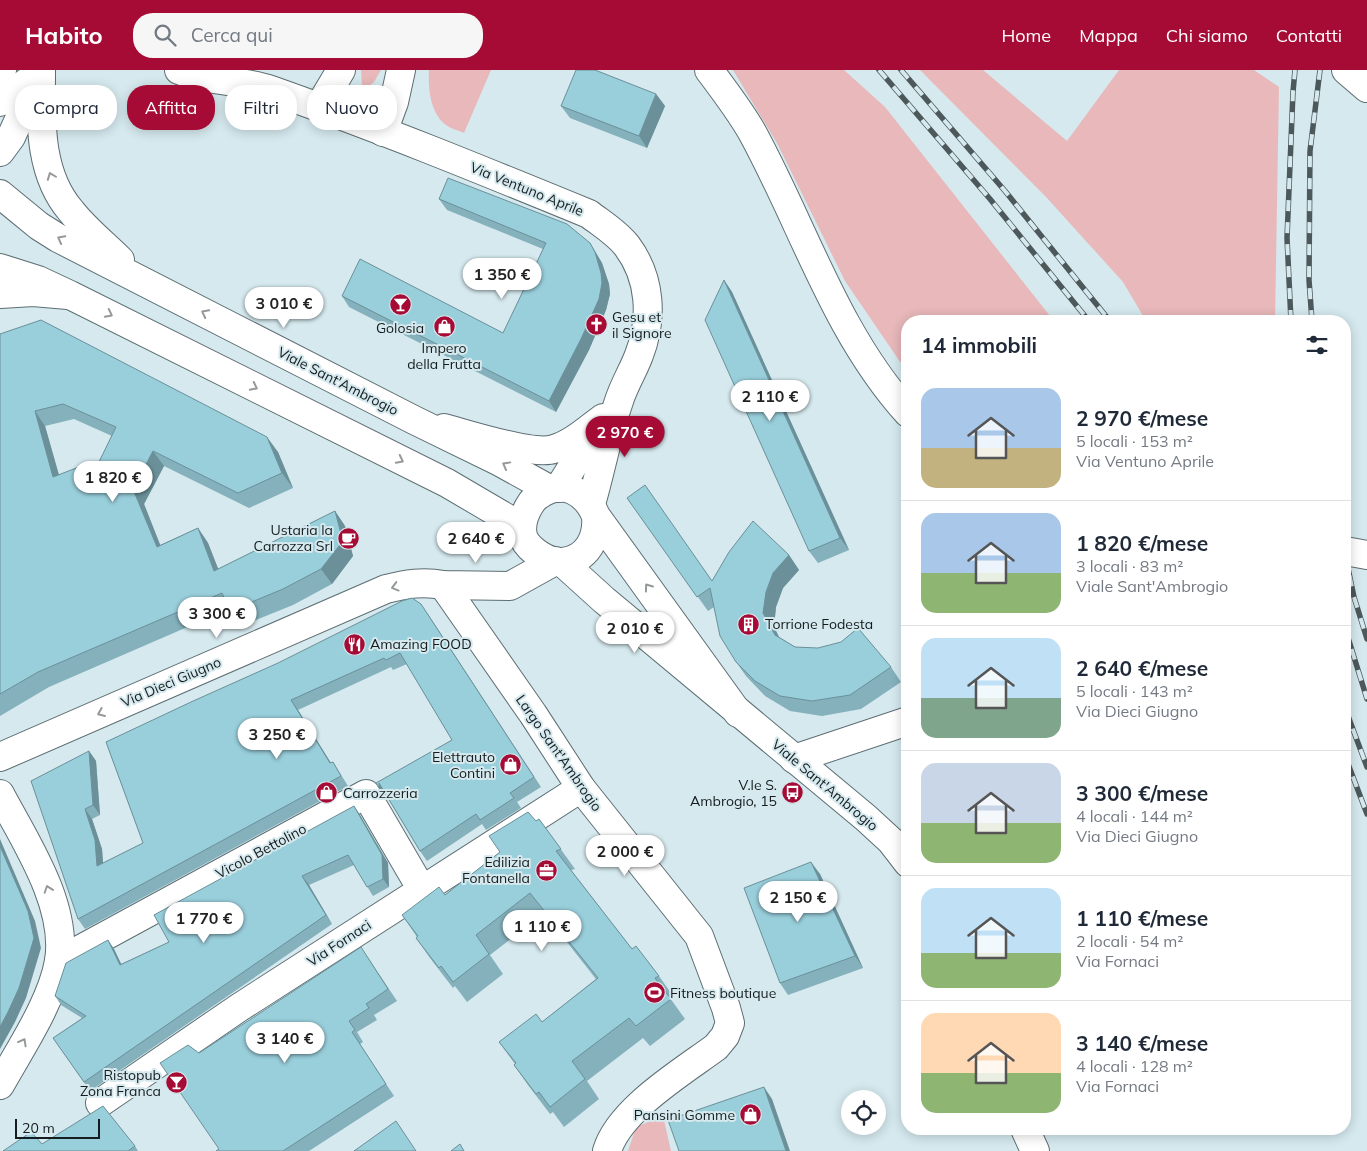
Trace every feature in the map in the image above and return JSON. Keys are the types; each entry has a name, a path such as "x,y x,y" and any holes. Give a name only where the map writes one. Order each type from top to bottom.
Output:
{"main road":[{"name":"Via Ventuno Aprile","path":"179,70 196,77 245,85"},
{"name":"Via Ventuno Aprile","path":"239,70 260,85"},
{"path":"333,85 342,70"},
{"path":"383,132 394,102 401,70"},
{"path":"709,70 752,131 832,300 858,348 891,395 901,406"},
{"path":"1346,70 1367,88"},
{"path":"0,102 42,71"},
{"path":"0,152 11,137 42,71"},
{"path":"42,71 41,121 43,144 53,182 70,211 139,279"},
{"name":"Via Ventuno Aprile","path":"378,130 589,214 612,231 627,247 638,267 646,288 649,308 646,331 639,355 611,409 554,488"},
{"name":"Viale Sant'Ambrogio","path":"0,194 39,226 58,238 414,420 554,488 572,489 583,495 738,713"},
{"name":"Viale Sant'Ambrogio","path":"0,268 38,280 70,295 447,484 523,533 541,555 559,562 866,818 891,841 901,854"},
{"path":"0,294 33,292 70,295"},
{"name":"Via Ventuno Aprile","path":"594,510 611,409"},
{"path":"414,420 544,451 553,450 570,442 611,409"},
{"path":"517,583 523,533 529,505 537,496 554,488"},
{"path":"559,562 572,560 590,547 597,527 594,510"},
{"path":"1351,552 1367,555"},
{"name":"Via Dieci Giugno","path":"0,757 386,589 410,583 510,586 559,562"},
{"name":"Largo Sant'Ambrogio","path":"443,585 533,714 581,788 699,936 726,1008 730,1023 725,1036 716,1047 642,1102 621,1123 607,1151"},
{"path":"794,759 901,723"},
{"name":"Via Fornaci","path":"100,1103 240,1007 581,788"},
{"path":"0,794 41,869 53,905 59,935 59,961 42,1010 0,1085"},
{"name":"Vicolo Bettolino","path":"59,961 366,794 422,890"},
{"path":"1028,1135 1035,1151"}],"shaded area":[{"path":"361,70 381,70 370,85 362,85"},
{"path":"429,70 491,70 464,133 448,126 436,114 431,100"},
{"path":"733,70 844,70 885,107 1049,315 901,315 901,363 845,281 778,145"},
{"path":"920,70 983,70 1067,141 1119,70 1254,70 1279,87 1275,315 1142,315 1123,282 1047,198"},
{"path":"663,1116 671,1151 628,1151 636,1127"}],"building":[{"path":"576,70 595,70 656,94 639,136 561,106"},
{"path":"448,178 567,224 590,243 595,252 602,283 599,299 549,401 342,296 360,259 503,333 546,243 439,199"},
{"path":"724,280 840,538 809,551 705,320"},
{"path":"41,320 267,437 282,473 238,493 153,451 133,489 157,547 198,528 214,571 335,511 343,541 321,569 283,589 230,611 222,593 38,672 0,694 0,334","holes":["63,404 116,427 98,464 84,465 53,477 35,411"]},
{"name":"Torrione Fodesta","path":"645,485 712,581 729,552 753,521 789,555 773,573 766,592 763,613 775,635 795,647 818,648 841,642 858,628 891,667 850,695 812,701 780,696 755,681 736,662 720,636 710,588 697,597 627,498"},
{"path":"412,598 421,604 534,777 510,793 514,798 480,820 476,814 420,851 379,783 379,788 376,783 452,740 400,653 386,660 384,658 291,700 330,763 333,762 341,776 78,919 31,781 89,751 93,805 85,809 95,840 97,866 143,843 106,742 278,663 402,601"},
{"path":"354,806 382,855 383,879 367,887 348,855 302,876 326,915 84,1082 53,1038 86,1016 55,996 66,963 108,940 120,965 169,942 154,915"},
{"path":"528,812 536,821 539,819 561,849 556,851 632,949 636,946 659,976 655,978 671,999 636,1026 629,1018 572,1061 585,1079 550,1107 539,1092 536,1094 514,1065 516,1063 499,1042 536,1014 542,1022 598,978 530,893 476,935 489,954 453,982 441,966 439,968 416,938 418,936 402,915 439,887 445,895 500,852 489,836"},
{"path":"0,846 28,911 34,938 19,988 0,1027"},
{"path":"811,862 855,956 780,983 744,888"},
{"path":"361,947 388,989 366,1004 369,1008 349,1021 355,1030 352,1032 386,1084 283,1151 216,1151 219,1149 160,1063 188,1045 199,1053"},
{"name":"Pansini Gomme","path":"764,1087 786,1151 679,1151 668,1120"},
{"path":"103,1106 135,1146 128,1151 3,1151 31,1132 42,1144"},
{"path":"396,1121 416,1151 354,1151"},
{"path":"460,1144 464,1151 451,1151"}],"railway":[{"path":"879,70 990,199 1084,315"},
{"path":"901,70 1005,191 1105,315"},
{"path":"1291,315 1287,238 1295,70"},
{"path":"1312,315 1309,280 1310,151 1320,70"},
{"path":"1351,583 1367,639"},
{"path":"1351,647 1367,699"},
{"path":"1351,724 1367,767"},
{"path":"1351,772 1367,814"}],"place":[{"name":"Golosia","path":"400,305"},
{"name":"Gesu et il Signore","path":"596,325"},
{"name":"Impero della Frutta","path":"444,326"},
{"name":"Ustaria la Carrozza Srl","path":"349,538"},
{"name":"Torrione Fodesta","path":"749,624"},
{"name":"Amazing FOOD","path":"354,644"},
{"name":"Elettrauto Contini","path":"511,765"},
{"name":"Carrozzeria","path":"327,793"},
{"name":"V.le S. Ambrogio, 15","path":"793,793"},
{"name":"Edilizia Fontanella","path":"546,870"},
{"name":"Fitness boutique","path":"654,993"},
{"name":"Ristopub Zona Franca","path":"177,1083"},
{"name":"Pansini Gomme","path":"751,1115"}]}
